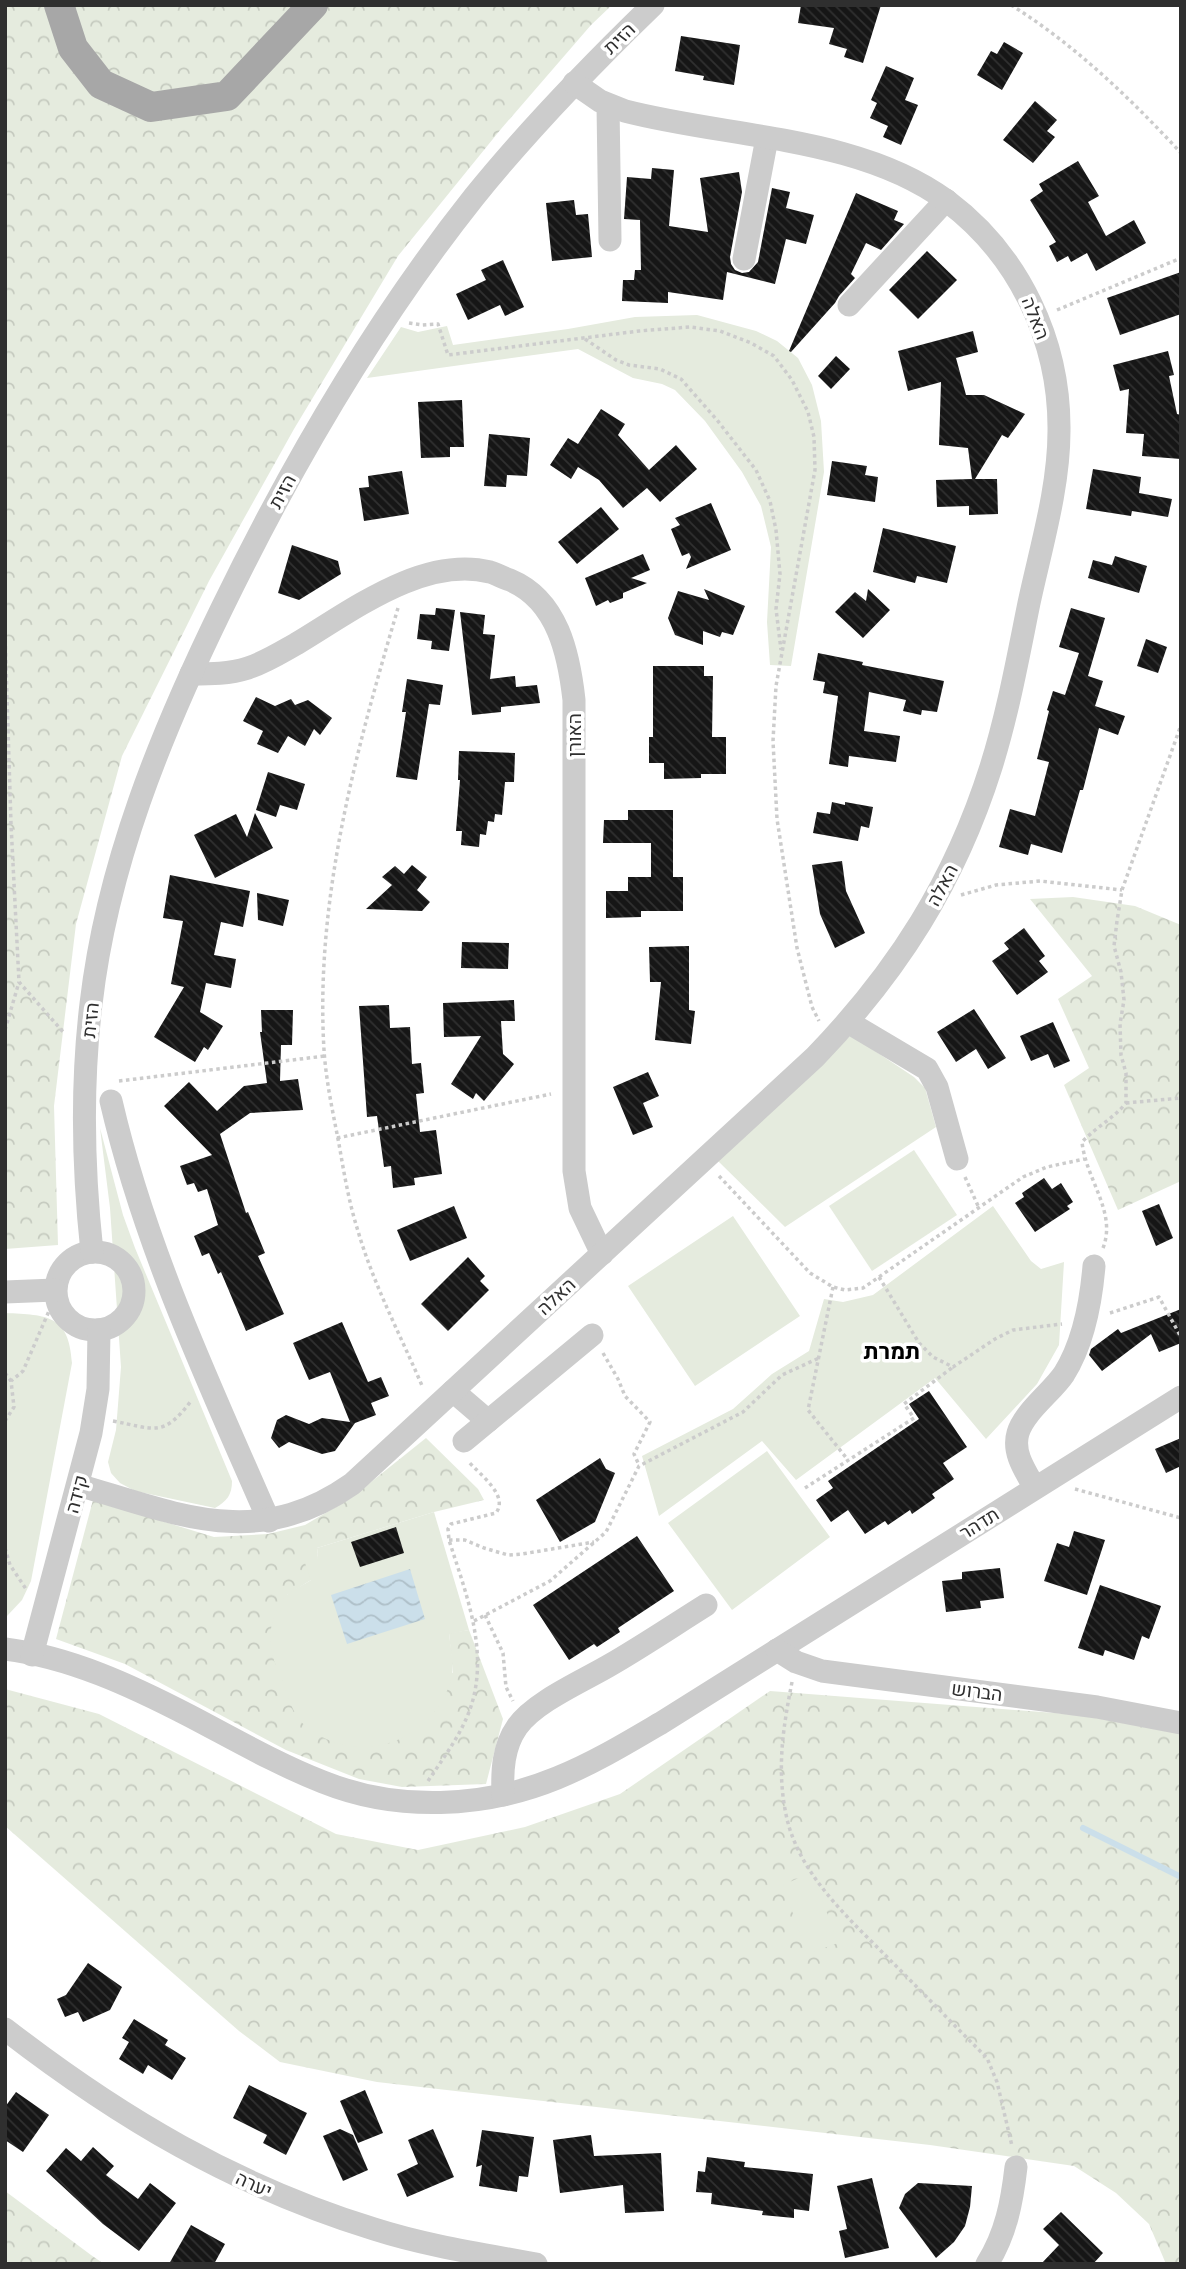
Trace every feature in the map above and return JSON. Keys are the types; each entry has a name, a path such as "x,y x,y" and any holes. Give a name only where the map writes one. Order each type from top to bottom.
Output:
{"main road":[{"path":"59,5 73,48 101,84 151,107 227,96 313,5"}],"street":[{"name":"הזית","path":"85,1070 91,1002 100,951 118,872 139,803 166,728 240,571 282,490 392,312 472,200 574,83 653,5"},
{"name":"האלה","path":"78,1485 189,1517 241,1523 269,1521 311,1509 352,1485 704,1160 848,1022 893,965 933,903 956,859 992,765 1054,488 1059,431 1055,377 1038,318 1018,278 987,236 946,200 897,172 839,152 642,115 608,105 574,83"},
{"path":"608,105 610,240"},
{"path":"744,259 767,138"},
{"path":"849,305 946,200"},
{"name":"האורן","path":"191,674 236,671 268,660 390,589 425,574 458,569 489,572 517,583 540,602 558,628 569,661 574,700 574,1171 577,1196 588,1228 602,1254"},
{"path":"848,1022 927,1069 937,1087 957,1159"},
{"path":"85,1070 84,1135 92,1252"},
{"path":"111,1101 151,1242 177,1311 269,1521"},
{"path":"92,1252 113,1256 123,1263 131,1274 134,1287 134,1300 129,1312 120,1322 99,1330 83,1329 71,1323 62,1314 55,1293 58,1276 65,1265 75,1257 92,1252"},
{"path":"1041,1485 1018,1457 1017,1434 1064,1373 1085,1321 1094,1266"},
{"path":"5,1292 55,1293"},
{"name":"קידה","path":"32,1655 94,1418 98,1389 99,1330"},
{"path":"463,1448 488,1421 592,1335"},
{"path":"453,1391 488,1421"},
{"name":"תדהר","path":"5,1649 80,1666 151,1696 325,1783 370,1796 414,1802 460,1802 503,1794 556,1778 607,1755 786,1656 1041,1485 1181,1396"},
{"path":"503,1794 506,1752 515,1729 523,1719 544,1703 706,1605"},
{"name":"הברוש","path":"786,1656 833,1673 1097,1707 1181,1723"},
{"name":"יערה","path":"5,2029 103,2100 168,2141 234,2176 303,2206 377,2230 455,2250 536,2264"},
{"path":"987,2264 996,2250 1006,2224 1016,2167"}],"path":[{"path":"1011,5 1071,47 1151,121 1181,153"},
{"path":"1038,318 1181,258"},
{"path":"392,312 411,324 438,324 448,355 690,327 720,331 751,343 774,356 792,380 808,412 814,437 815,470 776,686 773,741 777,819 797,948 812,1007 830,1041"},
{"path":"583,338 616,360 629,365 660,369 681,379 756,470 770,501 776,530 780,574 776,609 782,654"},
{"path":"405,583 362,734 340,839 328,917 324,987 325,1056 345,1179 361,1242 377,1286 432,1410"},
{"path":"5,632 19,982 5,1030"},
{"path":"1094,1266 1108,1236 1105,1210 1084,1159 1082,1142 1091,1132 1115,1116 1126,1103 1126,1073 1121,1055 1120,1024 1124,1000 1121,972 1114,946 1122,890 1181,725"},
{"path":"933,903 996,886 1040,881 1122,890"},
{"path":"19,982 85,1070 325,1056"},
{"path":"338,1138 574,1089"},
{"path":"1126,1103 1181,1098"},
{"path":"957,1159 979,1208"},
{"path":"704,1160 810,1273 833,1287 845,1290 863,1288 1023,1177 1047,1167 1084,1159"},
{"path":"879,1277 919,1343 933,1357 953,1367"},
{"path":"833,1287 808,1410 849,1461"},
{"path":"11,1381 23,1371 55,1293"},
{"path":"804,1488 914,1418 904,1404 953,1367 1013,1330 1085,1321 1159,1297 1181,1337"},
{"path":"592,1335 625,1396 650,1422 634,1454 639,1466"},
{"path":"474,1621 550,1581 606,1532 639,1466 743,1412 782,1375 818,1358"},
{"path":"5,1373 11,1381 14,1407 5,1421"},
{"path":"94,1418 164,1428 178,1419 207,1380"},
{"path":"414,1802 456,1739 468,1714 479,1659 474,1621 448,1529 451,1524 496,1513 501,1507 497,1493 463,1448"},
{"path":"1041,1485 1181,1518"},
{"path":"449,1540 465,1540 508,1555 595,1542"},
{"path":"5,1548 10,1565 21,1585 45,1607"},
{"path":"485,1615 503,1653 506,1686 523,1719"},
{"path":"786,1656 781,1765 787,1820 803,1858 835,1903 987,2059 997,2082 1016,2167"}],"green space":[{"path":"5,5 612,5 591,25 501,129 398,256 294,429 209,581 122,756 76,924 54,1106 58,1245 5,1249"},
{"path":"697,315 756,331 777,341 798,358 812,385 821,421 824,472 791,666 770,665 767,622 771,547 761,506 742,472 705,421 675,390 662,384 633,378 578,349 367,378 401,327 418,332 447,326 453,345 635,317"},
{"path":"1073,897 1135,906 1181,925 1181,1181 1118,1210 1064,1085 1089,1068 1058,999 1092,976 1030,899"},
{"path":"851,1035 914,1077 925,1088 936,1127 785,1227 718,1161"},
{"path":"100,1128 123,1215 135,1248 232,1481 228,1497 215,1508 135,1491 120,1483 111,1473 108,1462 116,1430 121,1367 110,1208"},
{"path":"914,1150 957,1215 872,1271 829,1206"},
{"path":"993,1206 1031,1261 1041,1269 1064,1262 1059,1345 1037,1384 986,1439 935,1378 796,1480 762,1441 659,1516 642,1456 733,1409 772,1374 809,1351 824,1299 843,1302 873,1295"},
{"path":"733,1216 800,1316 695,1386 628,1286"},
{"path":"5,1313 33,1315 54,1321 66,1335 72,1363 31,1581 22,1600 7,1616"},
{"path":"426,1438 478,1489 484,1500 434,1512 317,1548 318,1558 311,1580 287,1595 453,1673 449,1633 469,1630 503,1719 486,1784 402,1787 359,1779 286,1750 125,1664 56,1639 93,1500 214,1537 268,1534 305,1525 351,1498"},
{"path":"767,1451 830,1537 732,1610 668,1523"},
{"path":"434,1512 469,1630 449,1634 453,1667 449,1686 439,1706 425,1722 408,1735 390,1743 369,1747 349,1746 328,1740 299,1720 275,1664 270,1638 278,1606 288,1594 311,1580 305,1563 318,1558 317,1548"},
{"path":"5,1689 99,1714 336,1834 418,1850 525,1827 620,1794 770,1691 1159,1721 1181,1726 1181,2264 1166,2264 1149,2224 1116,2193 1074,2166 930,2145 377,2082 280,2062 239,2031 5,1826"},
{"path":"812,1872 838,1943 807,1954 783,1885"},
{"path":"5,2191 91,2255 104,2264 5,2264"}],"water":[{"path":"410,1569 425,1619 347,1644 331,1595"}],"building":[{"path":"801,5 881,5 863,63 844,57 847,49 829,44 834,28 798,23"},
{"path":"681,36 740,45 734,85 703,80 704,76 675,71"},
{"path":"1004,42 1023,53 1002,90 977,75 991,51 997,54"},
{"path":"886,66 914,78 905,100 918,105 901,145 883,137 888,126 870,118 877,103 871,100"},
{"path":"1035,101 1057,120 1047,131 1055,137 1033,163 1003,140"},
{"path":"1078,161 1099,196 1088,202 1106,236 1134,220 1146,243 1096,271 1087,253 1071,262 1068,256 1057,262 1049,246 1056,242 1030,200 1043,191 1039,184"},
{"path":"652,168 674,170 669,226 708,232 700,178 739,172 742,192 730,257 735,270 749,272 758,262 772,188 790,192 786,208 814,215 806,244 786,239 775,284 727,272 723,300 668,292 668,303 622,301 623,280 634,280 635,270 641,270 640,220 624,219 627,177 651,179"},
{"path":"856,193 898,211 894,220 904,224 881,250 866,243 851,274 855,278 791,352 789,351"},
{"path":"574,200 576,215 588,214 592,257 552,261 546,203"},
{"path":"927,251 957,280 918,319 889,290"},
{"path":"503,260 524,307 505,316 500,305 468,320 456,294 486,280 481,270"},
{"path":"1181,272 1181,314 1120,335 1107,298"},
{"path":"973,331 978,352 956,358 966,395 984,395 1025,414 1008,438 1002,435 975,479 997,479 998,514 969,515 969,506 937,507 936,480 972,479 968,448 939,445 941,382 908,391 898,351"},
{"path":"1168,351 1174,375 1169,376 1177,414 1181,415 1181,459 1142,456 1144,434 1126,433 1129,389 1120,391 1113,365"},
{"path":"836,356 850,369 831,389 818,376"},
{"path":"462,400 464,447 450,447 450,457 421,458 418,402"},
{"path":"601,409 625,424 618,435 649,470 676,445 697,469 660,502 647,488 623,508 599,480 578,467 571,479 550,465 568,438 578,444"},
{"path":"489,434 530,438 527,476 507,475 506,487 484,486"},
{"path":"832,461 867,466 865,475 878,477 875,502 827,495"},
{"path":"1093,469 1141,477 1139,493 1172,499 1168,517 1132,511 1131,516 1086,509"},
{"path":"402,471 409,514 364,521 359,488 369,487 368,476"},
{"path":"711,503 731,550 686,569 691,557 689,553 682,556 671,529 680,525 675,518"},
{"path":"601,507 619,529 577,564 558,542"},
{"path":"883,528 956,546 947,583 917,576 915,583 873,572"},
{"path":"292,545 338,561 341,574 299,600 278,593"},
{"path":"643,554 650,570 631,578 647,583 623,593 623,598 610,603 608,600 596,606 585,578"},
{"path":"1115,556 1147,566 1139,593 1088,578 1093,560 1112,565"},
{"path":"704,589 745,606 733,635 722,632 720,637 703,631 703,645 675,635 668,618 678,591 709,600"},
{"path":"868,589 890,610 863,638 835,612 855,592 866,601"},
{"path":"436,608 455,610 449,651 431,649 432,641 417,639 420,614 435,615"},
{"path":"1071,608 1105,618 1088,676 1103,681 1095,706 1125,716 1118,735 1099,728 1083,790 1080,790 1062,853 1031,844 1028,855 999,847 1010,809 1035,816 1049,762 1037,759 1049,711 1047,710 1053,691 1065,695 1079,653 1059,647"},
{"path":"460,612 485,615 483,634 495,635 490,679 515,676 516,687 537,685 540,703 501,707 501,712 472,715"},
{"path":"1146,639 1167,647 1158,673 1137,666"},
{"path":"818,653 863,662 862,665 944,681 937,712 922,710 921,715 903,711 906,700 869,692 864,731 900,736 896,762 849,756 848,767 829,764 838,696 823,693 825,682 813,680"},
{"path":"653,666 704,666 704,676 713,676 712,737 726,737 726,774 664,779 664,763 649,763 649,737 653,737"},
{"path":"407,679 443,685 440,705 429,704 417,780 396,777 406,712 402,712"},
{"path":"256,697 275,706 291,699 295,705 308,700 332,718 320,735 314,729 305,746 288,736 278,753 257,744 263,731 243,721"},
{"path":"459,751 515,753 514,782 505,782 502,815 495,814 494,822 488,821 486,835 480,834 479,847 461,845 462,831 456,831"},
{"path":"268,772 305,784 297,810 280,805 276,817 256,810"},
{"path":"832,802 873,807 869,828 861,826 858,841 813,833 817,812 830,814"},
{"path":"628,810 673,810 673,877 683,877 683,911 641,911 641,917 606,918 606,891 628,891 628,877 651,877 651,843 603,843 604,820 628,820"},
{"path":"255,813 273,848 215,878 194,835 236,814 247,837"},
{"path":"842,861 846,891 865,933 835,948 820,914 812,865"},
{"path":"412,865 427,877 417,890 430,902 422,911 366,909 392,885 382,877 395,866 404,874"},
{"path":"170,875 250,891 243,927 221,922 214,955 236,959 231,988 206,983 200,1012 223,1026 208,1050 204,1047 195,1062 154,1037 184,987 171,984 183,921 163,918"},
{"path":"257,893 289,900 283,926 258,920"},
{"path":"1024,928 1045,956 1039,961 1048,972 1017,995 992,961 1009,949 1004,943"},
{"path":"462,942 509,943 508,969 461,968"},
{"path":"689,946 689,1010 695,1011 691,1044 655,1040 661,982 650,982 649,947"},
{"path":"514,1000 515,1021 501,1021 503,1054 514,1064 484,1101 476,1093 473,1099 451,1084 481,1036 444,1037 443,1003"},
{"path":"389,1005 390,1028 410,1027 412,1064 421,1063 424,1093 416,1094 420,1132 436,1130 442,1174 414,1178 415,1185 393,1188 391,1166 384,1167 377,1116 367,1117 359,1006"},
{"path":"974,1009 1006,1058 988,1069 976,1049 956,1062 937,1032"},
{"path":"261,1010 293,1010 292,1045 281,1045 280,1081 298,1079 303,1110 250,1113 220,1134 246,1213 248,1212 265,1253 258,1256 284,1314 246,1331 221,1272 218,1274 209,1253 202,1256 194,1236 218,1225 207,1189 198,1192 194,1183 187,1185 180,1166 212,1155 164,1106 189,1082 217,1111 244,1086 267,1083 260,1032"},
{"path":"1053,1022 1070,1061 1054,1068 1048,1054 1031,1061 1020,1036"},
{"path":"648,1072 659,1096 643,1103 653,1127 633,1135 613,1087"},
{"path":"1044,1178 1052,1189 1061,1183 1073,1202 1067,1206 1070,1209 1035,1232 1015,1203 1024,1197 1022,1193"},
{"path":"1159,1204 1173,1238 1156,1246 1142,1211"},
{"path":"454,1206 467,1238 410,1261 397,1230"},
{"path":"468,1257 485,1276 480,1281 489,1290 448,1331 421,1304"},
{"path":"1181,1309 1181,1343 1159,1352 1151,1334 1102,1371 1089,1355 1091,1349 1118,1329 1121,1333"},
{"path":"342,1322 368,1382 381,1377 389,1396 371,1403 376,1415 355,1423 335,1451 322,1454 289,1442 279,1448 271,1438 277,1420 286,1415 309,1424 322,1418 350,1422 330,1372 309,1380 293,1343"},
{"path":"929,1391 967,1447 943,1463 954,1479 932,1494 935,1498 912,1514 910,1510 888,1525 885,1521 865,1534 848,1510 831,1522 816,1500 833,1488 828,1481 919,1419 909,1404"},
{"path":"1181,1438 1181,1466 1166,1473 1155,1449"},
{"path":"600,1458 606,1469 615,1473 595,1522 560,1542 536,1500"},
{"path":"396,1527 404,1553 360,1567 351,1542"},
{"path":"1074,1531 1105,1540 1087,1595 1044,1581 1057,1543 1069,1547"},
{"path":"637,1536 674,1591 618,1628 620,1632 569,1660 533,1605"},
{"path":"1000,1568 1004,1598 980,1601 981,1608 946,1612 942,1581 962,1579 962,1572"},
{"path":"1100,1585 1161,1606 1149,1639 1142,1636 1134,1660 1105,1650 1103,1656 1078,1648"},
{"path":"88,1963 122,1987 110,2010 83,2022 78,2012 65,2017 57,1999 66,1995"},
{"path":"134,2019 168,2040 165,2045 186,2058 172,2080 148,2065 143,2074 119,2059 129,2042 122,2038"},
{"path":"249,2085 307,2113 286,2155 263,2143 267,2135 233,2118"},
{"path":"365,2090 383,2133 358,2143 340,2101"},
{"path":"16,2092 49,2115 23,2152 5,2140 5,2107"},
{"path":"340,2129 353,2135 368,2170 343,2181 323,2136"},
{"path":"433,2129 454,2177 407,2197 397,2174 418,2164 408,2140"},
{"path":"482,2130 534,2137 528,2177 519,2176 517,2192 479,2186 482,2165 476,2167"},
{"path":"591,2135 594,2156 661,2153 664,2211 625,2213 623,2185 560,2193 553,2140"},
{"path":"93,2147 114,2166 106,2175 138,2199 150,2183 176,2203 139,2251 103,2224 46,2171 66,2148 81,2161"},
{"path":"707,2157 745,2162 744,2167 813,2174 809,2211 794,2209 794,2218 762,2215 763,2211 711,2204 712,2193 696,2192 698,2171 705,2172"},
{"path":"872,2178 889,2248 845,2258 839,2231 847,2229 837,2186"},
{"path":"918,2183 972,2186 965,2226 954,2242 936,2258 899,2208 905,2194"},
{"path":"1061,2212 1103,2253 1093,2264 1041,2264 1059,2245 1043,2229"},
{"path":"191,2225 225,2244 214,2264 169,2264"}],"waterway":[{"path":"1083,1828 1181,1877"}],"district":[{"name":"תמרת","path":"892,1351"}]}
